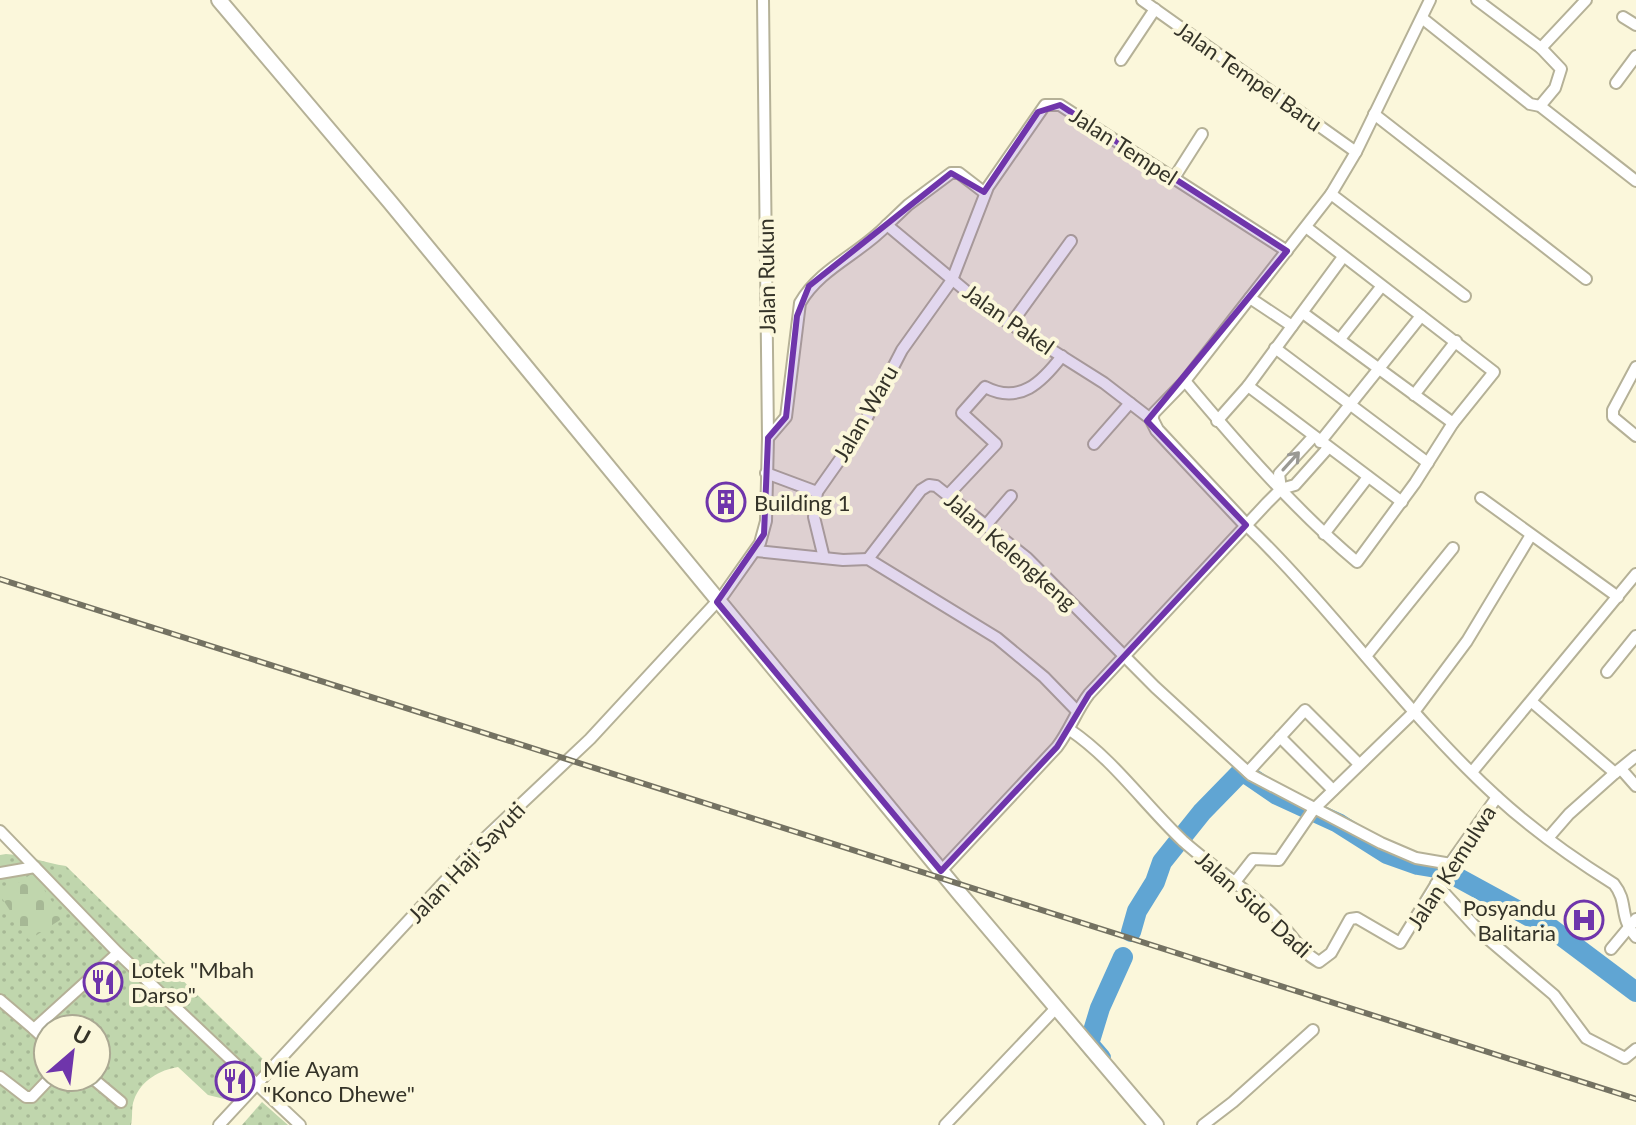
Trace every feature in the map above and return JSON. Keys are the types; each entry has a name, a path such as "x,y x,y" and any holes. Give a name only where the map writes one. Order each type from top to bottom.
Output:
{"main road":[{"path":"219,0 941,871 1155,1124"}],"street":[{"name":"Jalan Rukun","path":"756,551 766,521 768,438 763,0"},
{"name":"Jalan Tempel Baru","path":"1142,0 1356,152"},
{"path":"1430,0 1356,152 1331,194 1185,381 1154,413 1152,420 1157,430 1326,608 1414,712 1472,772 1497,797 1614,884 1622,895 1623,916 1634,928 1611,949"},
{"path":"1477,0 1541,48 1561,69 1555,88 1540,106"},
{"path":"1541,48 1586,0"},
{"path":"1121,60 1155,9"},
{"path":"1623,17 1636,25"},
{"path":"1422,18 1530,104 1540,106 1636,181"},
{"path":"1616,83 1636,56"},
{"name":"Jalan Tempel","path":"952,280 985,193 1038,112 1051,103 1060,105 1287,251"},
{"path":"1374,114 1586,279"},
{"path":"1174,178 1202,134"},
{"path":"768,438 786,417 800,303 809,286 872,241 908,205 951,173 959,173 985,193"},
{"path":"1331,194 1465,296"},
{"name":"Jalan Pakel","path":"887,225 952,280 1011,324 1064,357 1152,420"},
{"path":"1185,381 1217,421 1281,489 1324,534 1357,562 1402,502 1453,423 1494,372 1306,227"},
{"path":"1011,324 1071,241"},
{"path":"1217,421 1248,386 1343,257"},
{"name":"Jalan Waru","path":"817,492 860,431 902,350 952,280"},
{"path":"1340,339 1381,287"},
{"path":"1250,298 1292,326"},
{"path":"1303,313 1453,423"},
{"path":"941,871 1057,747 1070,730 1077,711 1246,525 1281,489 1295,485 1320,442 1421,316"},
{"path":"1414,395 1456,341"},
{"path":"1275,348 1428,463"},
{"path":"948,495 996,444 962,413 985,387 995,392 1013,394 1037,384 1064,357"},
{"path":"1636,367 1613,410 1613,417 1636,436"},
{"path":"1248,386 1402,502"},
{"path":"1094,444 1130,403"},
{"path":"1281,489 1279,474 1320,442"},
{"path":"766,473 817,492 814,517 824,558"},
{"path":"1324,534 1368,477"},
{"name":"Jalan Kelengkeng","path":"868,559 921,490 929,485 936,486 1037,567 1125,657 1248,772 1313,812 1401,852 1451,864"},
{"path":"987,524 1011,496"},
{"path":"1481,498 1618,597"},
{"path":"1235,882 1253,859 1279,860 1333,790 1414,712 1467,641 1531,535"},
{"path":"1366,656 1453,548"},
{"name":"Jalan Haji Sayuti","path":"219,1125 484,839 590,739 717,602 756,551"},
{"path":"756,551 868,559 997,638 1044,677 1077,711"},
{"path":"1472,772 1636,574"},
{"path":"1607,672 1636,636"},
{"path":"1532,702 1636,786"},
{"path":"1248,772 1305,710 1359,764"},
{"name":"Jalan Sido Dadi","path":"1070,730 1093,746 1184,842 1278,920 1309,957 1319,962 1331,953 1350,919 1357,918 1397,943 1404,938"},
{"path":"1280,737 1333,790"},
{"path":"1549,837 1569,814 1636,756"},
{"name":"Jalan Kemulwa","path":"1404,938 1438,881 1497,797"},
{"path":"0,831 118,953 300,1125"},
{"path":"0,873 35,867"},
{"path":"1438,881 1481,933 1554,995 1591,1043 1625,1058 1636,1049"},
{"path":"52,1013 118,953"},
{"path":"0,1000 32,1027"},
{"path":"945,1125 1057,1007"},
{"path":"1203,1125 1313,1030"},
{"path":"0,1077 26,1097 36,1093"},
{"path":"110,1093 121,1102"}],"highlighted area":[{"path":"1060,105 1287,251 1147,421 1246,525 1089,694 1057,747 941,871 717,602 764,534 768,438 786,417 797,316 809,286 951,173 984,192 1038,112"}],"green space":[{"path":"0,855 21,856 66,866 269,1065 237,1102 208,1095 178,1067 158,1073 141,1087 133,1103 131,1125 0,1125"},
{"path":"33,873 63,918 29,940 0,895"},
{"path":"262,1102 288,1125 242,1125"}],"waterway":[{"path":"1131,932 1137,911 1155,882 1162,862 1202,812 1242,771 1277,795 1338,823 1387,854 1418,865 1442,869 1552,929 1636,992"},
{"path":"1101,1058 1089,1044 1100,1008 1123,957"}],"railway":[{"path":"0,579 1636,1099"}],"place":[{"name":"Building 1","path":"726,502"},
{"name":"Posyandu Balitaria","path":"1584,920"},
{"name":"Lotek \"Mbah Darso\"","path":"103,982"},
{"name":"Mie Ayam \"Konco Dhewe\"","path":"235,1081"}]}
